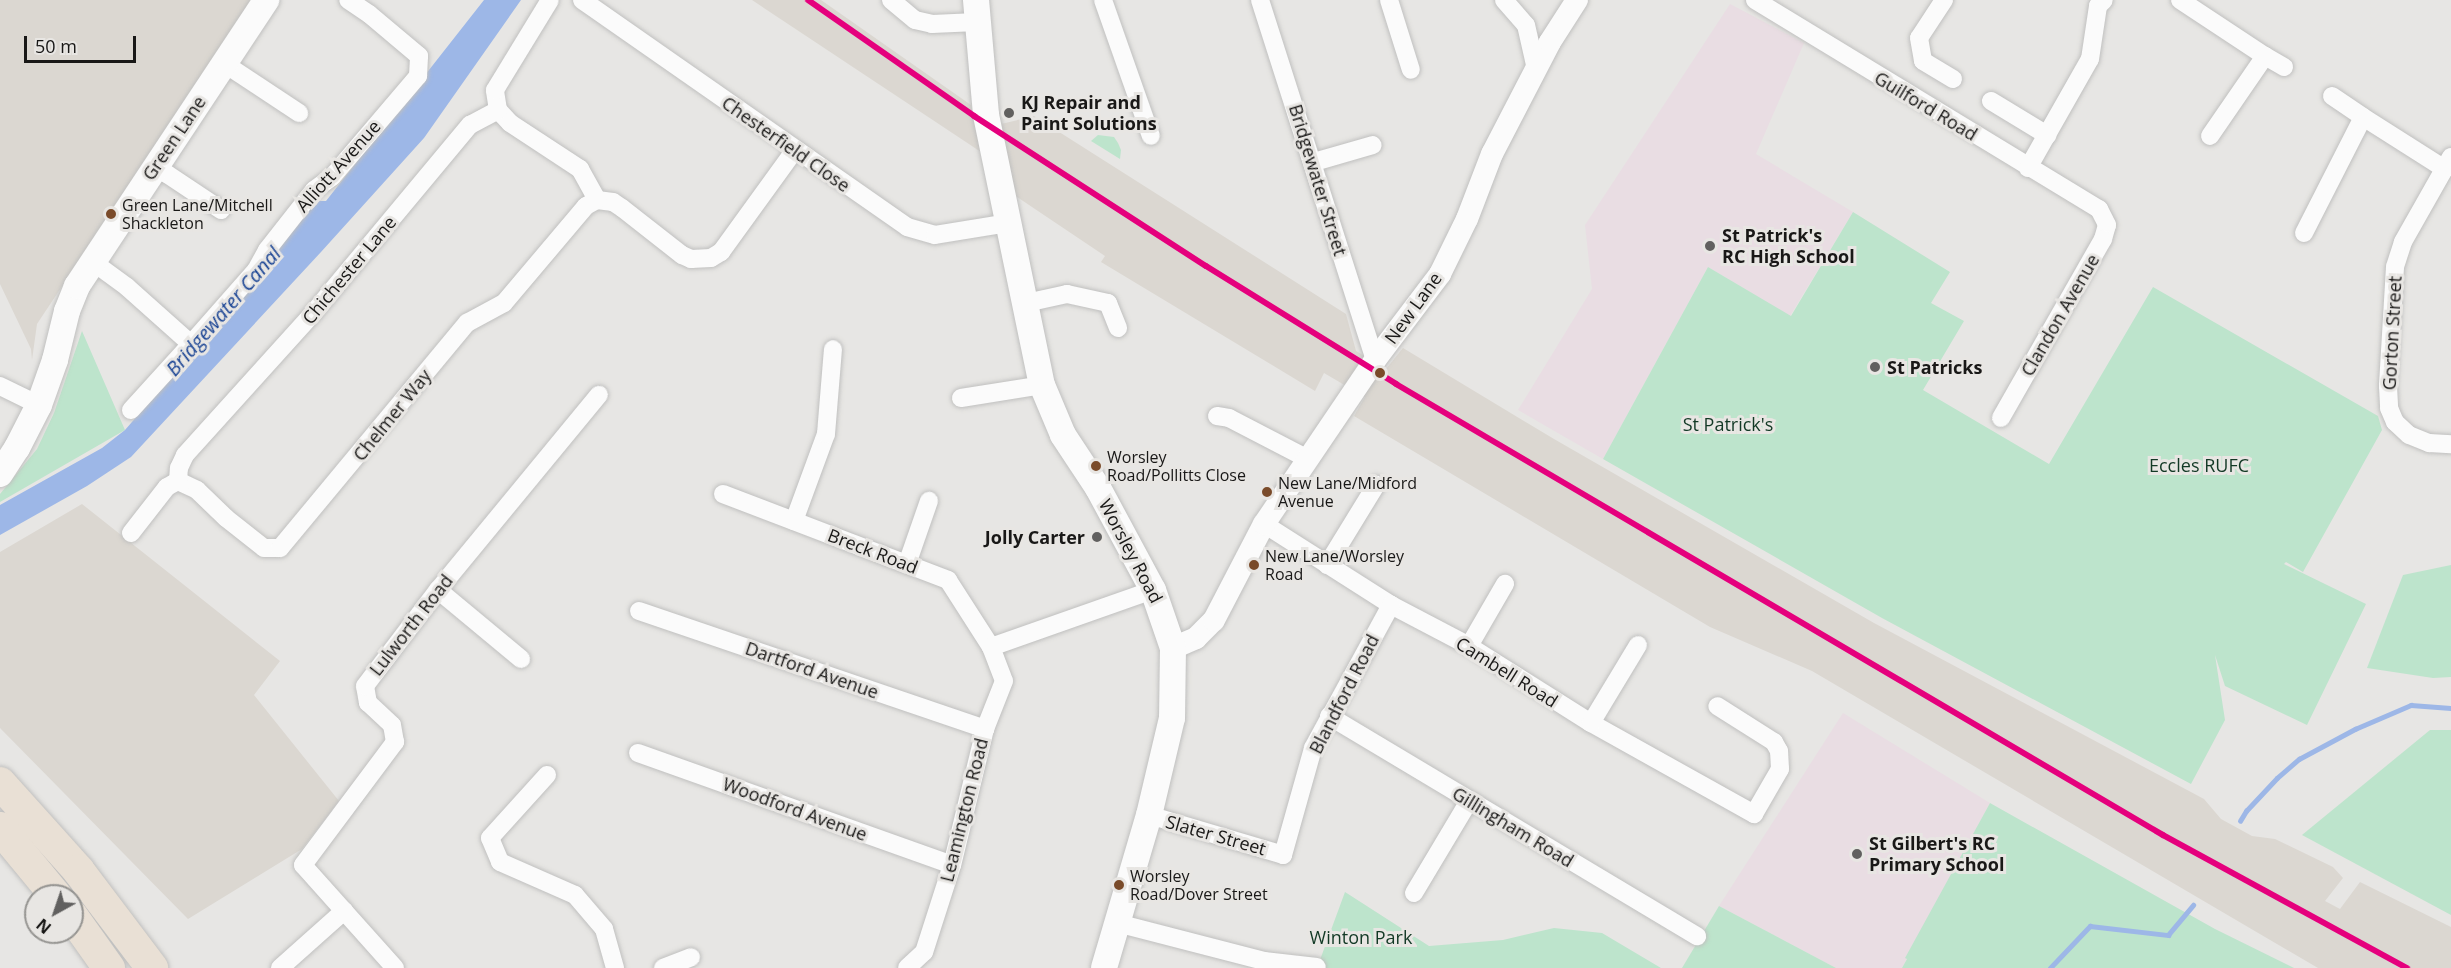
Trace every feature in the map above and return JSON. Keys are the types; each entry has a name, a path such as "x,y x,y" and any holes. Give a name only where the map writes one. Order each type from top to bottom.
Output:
{"highway":[{"path":"0,783 78,870 152,968"},
{"path":"0,828 46,884"},
{"path":"84,933 109,968"}],"main road":[{"name":"Green Lane","path":"0,474 17,448 39,405 55,360 70,299 266,0"},
{"name":"Worsley Road","path":"976,11 986,115 1042,385 1063,435 1098,488 1153,590 1173,648 1172,718 1149,815 1104,968"}],"street":[{"name":"Alliott Avenue","path":"131,410 256,270 267,250 314,190 332,177 418,75 419,56 369,14 348,0"},
{"path":"550,0 495,90 498,110 510,123 580,170 597,200 613,202 682,255 699,260 711,258 721,252 794,151"},
{"name":"Chesterfield Close","path":"582,0 891,218 919,232 950,234 1008,223"},
{"path":"891,0 915,20 932,24 976,11"},
{"path":"1103,0 1151,136"},
{"name":"Bridgewater Street","path":"1260,0 1314,162 1375,360"},
{"path":"1389,0 1411,70"},
{"path":"1504,0 1526,25 1536,69"},
{"name":"New Lane","path":"1173,648 1196,638 1214,620 1264,524 1375,360 1440,274 1467,219 1492,154 1536,69 1577,0"},
{"name":"Guilford Road","path":"1755,0 2028,168 2099,209"},
{"path":"1944,0 1919,38 1923,61 1953,79"},
{"path":"2028,168 2090,59 2098,6 2104,0"},
{"path":"2180,0 2284,67"},
{"path":"2210,136 2265,56"},
{"path":"225,64 299,113"},
{"path":"2332,96 2363,117 2448,163"},
{"path":"1991,101 2047,135"},
{"name":"Chichester Lane","path":"178,481 179,468 185,455 314,312 470,125 498,110"},
{"path":"2304,233 2363,117"},
{"path":"1314,162 1373,145"},
{"name":"Gorton Street","path":"2448,163 2403,242 2395,267 2389,408 2395,422 2409,435 2429,444 2451,444"},
{"path":"154,168 167,174 221,210"},
{"name":"Chelmer Way","path":"178,481 196,490 226,518 264,548 280,548 468,323 504,303 586,206 597,200"},
{"name":"Clandon Avenue","path":"2001,418 2103,239 2107,225 2099,209"},
{"path":"93,262 128,287 191,344"},
{"path":"1026,303 1067,294 1108,303 1118,328"},
{"path":"794,521 826,434 833,349"},
{"path":"961,398 1042,385"},
{"path":"0,386 39,405"},
{"name":"Lulworth Road","path":"344,911 303,865 392,747 394,730 368,703 365,686 438,590 599,395"},
{"path":"1217,416 1229,418 1308,459"},
{"path":"131,533 167,487 178,481"},
{"path":"1327,565 1376,485"},
{"name":"Breck Road","path":"723,494 948,580 992,646"},
{"path":"907,564 929,501"},
{"name":"Cambell Road","path":"1264,524 1391,605 1469,646 1591,723 1754,814 1780,769 1779,751 1774,742 1717,706"},
{"path":"1469,646 1505,584"},
{"path":"438,590 521,659"},
{"path":"992,646 1153,590"},
{"name":"Blandford Road","path":"1283,855 1313,748 1391,605"},
{"name":"Dartford Avenue","path":"639,611 985,729"},
{"path":"1591,723 1638,645"},
{"name":"Leamington Road","path":"907,968 924,952 951,865 985,729 1004,681 992,646"},
{"name":"Gillingham Road","path":"1329,716 1697,936"},
{"name":"Woodford Avenue","path":"638,753 951,865"},
{"path":"547,775 490,838 500,862 575,895 604,929 615,968"},
{"path":"1414,893 1469,801"},
{"name":"Slater Street","path":"1149,815 1283,855"},
{"path":"280,968 344,911 395,968"},
{"path":"1117,923 1264,961 1317,967"},
{"path":"663,968 691,957"}],"shaded area":[{"path":"0,0 252,0 37,324 32,360 31,349 0,284"},
{"path":"752,0 821,0 971,105 984,154"},
{"name":"St Patrick's RC High School","path":"1730,4 1804,43 1756,154 1853,212 1790,316 1708,267 1603,459 1518,410 1592,289 1585,225"},
{"path":"1034,116 1346,314 1356,351 1386,369 1403,348 1554,439 1874,623 2204,799 2221,819 2252,836 2275,839 2333,867 2343,878 2325,901 2340,909 2360,882 2451,927 2451,968 2318,968 1812,671 1710,627 1354,416 1365,397 1324,373 1315,391 1101,262 1105,256 1008,191 1001,124"},
{"path":"82,504 280,661 254,695 339,801 302,849 188,919 0,728 0,552"},
{"name":"St Gilbert's RC Primary School","path":"1843,713 1990,803 1902,968 1836,968 1719,906"}],"green space":[{"path":"1098,135 1114,137 1121,150 1120,159 1091,141"},
{"path":"1853,212 1950,272 1931,303 1964,321 1923,390 2049,464 2153,287 2378,416 2382,430 2303,572 2286,562 2284,564 2366,604 2307,725 2225,686 2215,655 2225,720 2191,784 1882,618 1603,459 1708,267 1791,316"},
{"path":"82,331 125,430 0,502 0,494 37,449 54,413"},
{"path":"2451,565 2451,677 2433,678 2367,668 2403,575"},
{"path":"2430,730 2451,730 2451,915 2302,835"},
{"path":"1990,803 2215,929 2294,968 1902,968 1907,959 1905,958"},
{"name":"Winton Park","path":"1345,892 1429,946 1503,940 1554,928 1602,933 1661,968 1317,968"},
{"path":"1719,906 1836,968 1682,968"}],"water":[{"path":"484,0 521,0 424,138 321,252 131,457 87,486 0,535 0,505 102,448 125,430 278,254 277,246 316,201 326,201"}],"waterway":[{"path":"2240,821 2246,811 2277,778 2299,759 2355,729 2411,705 2451,708"},
{"path":"2050,968 2090,926 2168,935 2193,905"}],"transit line":[{"path":"808,0 974,116 1206,266 1396,384 2163,835 2407,968"}],"place":[{"name":"KJ Repair and Paint Solutions","path":"1009,113"},
{"name":"Green Lane/Mitchell Shackleton","path":"111,214"},
{"name":"St Patrick's RC High School","path":"1710,246"},
{"name":"St Patricks","path":"1875,367"},
{"name":"Worsley Road/Pollitts Close","path":"1096,466"},
{"name":"New Lane/Midford Avenue","path":"1267,492"},
{"name":"Jolly Carter","path":"1097,537"},
{"name":"New Lane/Worsley Road","path":"1254,565"},
{"name":"St Gilbert's RC Primary School","path":"1857,854"},
{"name":"Worsley Road/Dover Street","path":"1119,885"}],"water label":[{"name":"Bridgewater Canal","path":"223,311"}],"park label":[{"name":"St Patrick's","path":"1728,424"},
{"name":"Eccles RUFC","path":"2199,465"}]}
